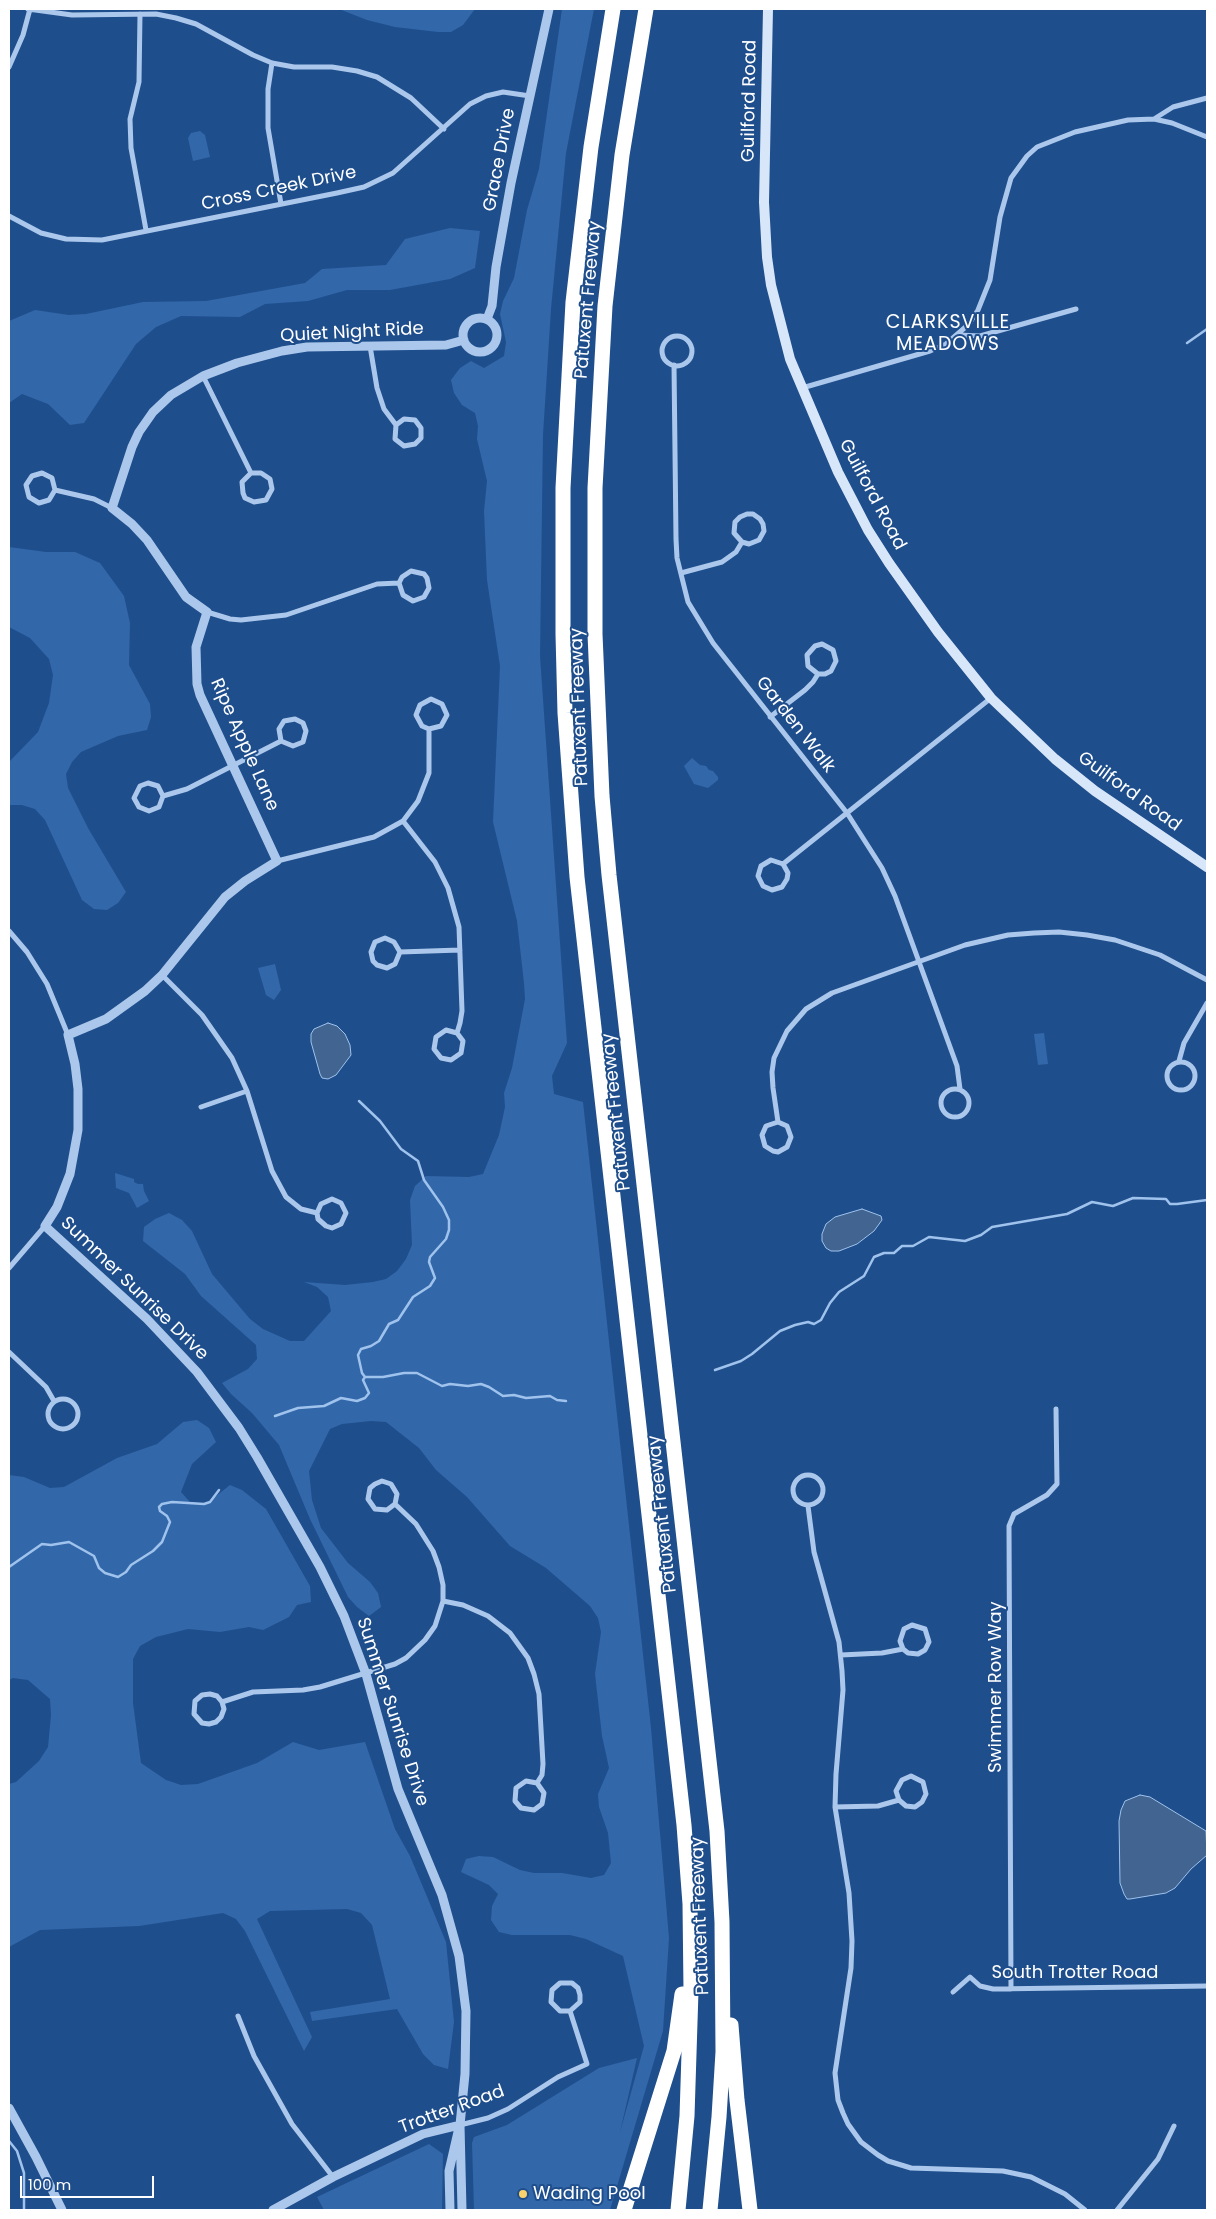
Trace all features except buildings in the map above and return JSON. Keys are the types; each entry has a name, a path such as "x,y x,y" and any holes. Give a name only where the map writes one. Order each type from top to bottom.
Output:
{"highway":[{"name":"Patuxent Freeway","path":"613,9 591,148 573,302 563,488 565,713 577,877 684,1825 690,1904 691,2000 687,2116 678,2210"},
{"name":"Patuxent Freeway","path":"646,9 624,146 605,306 599,400 594,557 598,712 609,875 717,1831 722,1922 722,2052 719,2117 710,2210"},
{"path":"624,2210 674,2051 684,1977 684,1825"},
{"path":"722,1922 737,2100 750,2210"}],"main road":[{"name":"Guilford Road","path":"768,9 764,202 767,257 782,333 802,388 838,472 868,530 902,581 938,632 991,698 1055,759 1095,791 1207,867"}],"street":[{"path":"9,67 23,35 29,9 72,15 140,14 176,18 196,24 252,55 272,63 294,67 332,67 357,71 377,77 411,98 444,129"},
{"name":"Grace Drive","path":"487,319 492,306 503,228 549,9"},
{"path":"140,14 139,82 130,119 131,148 146,230"},
{"path":"272,63 268,89 268,128 281,204"},
{"name":"Cross Creek Drive","path":"9,216 41,233 66,239 102,240 337,193 380,180 406,164 470,104 486,96 503,92 530,96"},
{"path":"1154,119 1174,107 1207,98"},
{"path":"802,388 930,351 946,344 958,335 969,324 985,295 990,280 1004,197 1011,178 1027,156 1049,142 1075,132 1128,120 1154,119 1172,123 1207,137"},
{"path":"958,335 980,336 1076,309"},
{"path":"482,317 492,322 498,332 492,348 478,352 468,347 464,340 463,331 470,321 482,317"},
{"name":"Garden Walk","path":"678,336 689,341 692,352 687,362 681,365 674,365 664,357 662,351 666,342 672,337 678,336"},
{"name":"Quiet Night Ride","path":"112,508 132,447 146,421 171,395 204,376 237,363 282,351 370,345 446,345 464,340"},
{"path":"370,345 380,401 396,425 394,434 400,444 410,446 421,438 421,428 415,420 404,418 396,425"},
{"name":"Garden Walk","path":"674,365 676,539 688,602 700,623 770,716 847,813 882,868 896,896 957,1066 960,1089 967,1096 969,1105 963,1115 952,1118 942,1111 941,1099 948,1090 960,1089"},
{"path":"204,376 251,473"},
{"path":"42,473 52,478 55,490 49,500 39,503 29,497 26,485 32,476 42,473"},
{"path":"251,473 262,473 270,479 272,489 266,500 254,502 245,498 242,482 251,473"},
{"path":"55,490 94,499 112,508 132,524 147,540 186,597 207,612 230,619 268,618 307,609 377,584 400,583"},
{"path":"753,514 763,524 762,536 754,543 742,542 734,533 736,522 740,517 753,514"},
{"path":"681,573 722,562 736,552 742,542"},
{"path":"418,571 427,578 429,588 424,597 413,601 403,595 400,583 405,574 418,571"},
{"name":"Ripe Apple Lane","path":"207,612 196,647 197,684 277,861"},
{"path":"822,644 833,650 836,661 831,671 825,674 818,674 808,666 807,655 816,646 822,644"},
{"path":"770,716 806,690 818,674"},
{"path":"783,864 991,698"},
{"path":"430,699 442,704 446,715 441,726 429,729 422,726 416,715 420,704 430,699"},
{"path":"295,718 303,723 306,731 303,742 293,746 287,745 282,741 279,729 284,721 295,718"},
{"path":"68,1035 120,1011 162,976 226,898 256,873 277,861 374,837 403,820 418,801 426,782 430,764 429,729"},
{"path":"163,796 187,789 282,741"},
{"path":"148,783 158,786 163,796 159,807 149,811 139,807 134,798 140,786 148,783"},
{"path":"403,820 428,851 448,888 459,927 462,1011 457,1033 463,1041 461,1053 451,1060 441,1058 434,1049 436,1037 446,1030 457,1033"},
{"path":"771,860 783,864 788,873 782,887 772,890 763,886 758,876 761,866 771,860"},
{"path":"9,931 32,959 47,984 68,1035 75,1064 78,1090 78,1130 70,1174 57,1207 45,1226 9,1268"},
{"path":"778,1122 773,1088 773,1065 781,1041 796,1019 818,1000 832,993 985,939 1034,932 1060,932 1115,940 1160,954 1207,980"},
{"path":"385,938 394,942 400,952 395,964 387,968 377,965 373,961 371,952 376,942 385,938"},
{"path":"400,952 460,950"},
{"path":"162,976 191,1003 212,1028 232,1058 247,1091 270,1164 280,1185 293,1203 301,1208 317,1213 322,1224 332,1228 342,1224 346,1213 341,1203 332,1199 321,1204 317,1213"},
{"path":"1179,1062 1184,1044 1207,1003"},
{"path":"1179,1062 1190,1064 1195,1072 1194,1082 1186,1090 1175,1089 1168,1082 1168,1070 1174,1063 1179,1062"},
{"path":"202,1107 247,1091"},
{"path":"778,1122 787,1126 791,1137 787,1147 778,1152 765,1146 762,1135 766,1126 778,1122"},
{"name":"Summer Sunrise Drive","path":"45,1226 176,1347 197,1372 239,1428 332,1589 366,1674 398,1789 442,1895 459,1956 465,1994 466,2035 460,2124 462,2210"},
{"path":"9,1352 46,1387 54,1401"},
{"path":"66,1399 77,1407 78,1418 72,1426 60,1428 52,1424 48,1413 54,1401 66,1399"},
{"name":"Swimmer Row Way","path":"1011,1989 1009,1526 1014,1514 1047,1495 1057,1484 1056,1409"},
{"path":"807,1475 820,1481 823,1491 820,1499 808,1506 799,1502 793,1491 795,1482 807,1475"},
{"path":"382,1482 391,1484 397,1494 395,1504 387,1510 375,1509 368,1499 370,1488 382,1482"},
{"path":"222,1702 253,1692 303,1690 320,1687 395,1664 416,1650 435,1626 443,1601 441,1576 433,1550 416,1524 395,1504"},
{"path":"808,1506 814,1552 841,1655 843,1690 835,1807 849,1893 852,1942 835,2073 838,2100 848,2124 869,2149 899,2165 911,2168 1003,2171 1022,2175 1050,2185 1085,2210"},
{"path":"443,1601 463,1605 488,1616 510,1633 528,1658 539,1694 543,1764 542,1775 537,1783"},
{"path":"841,1655 882,1654 903,1649 913,1654 925,1650 929,1638 925,1629 912,1625 904,1629 900,1641 903,1649"},
{"path":"210,1694 217,1696 222,1702 224,1709 221,1717 216,1722 202,1723 194,1714 195,1701 202,1695 210,1694"},
{"path":"835,1807 878,1806 898,1800 910,1807 919,1805 926,1794 923,1782 911,1776 902,1780 896,1791 898,1800"},
{"path":"526,1781 537,1783 544,1793 542,1804 534,1810 521,1808 515,1801 516,1788 526,1781"},
{"name":"South Trotter Road","path":"953,1992 970,1977 980,1986 993,1989 1207,1986"},
{"path":"560,1982 572,1983 578,1988 580,2002 570,2011 560,2011 551,2002 552,1990 560,1982"},
{"name":"Trotter Road","path":"273,2210 333,2177 424,2134 488,2118 508,2109 558,2077 587,2064 570,2011"},
{"path":"238,2016 254,2056 292,2124 333,2177"},
{"path":"9,2108 62,2210"},
{"name":"Summer Sunrise Drive","path":"450,2210 449,2171 460,2124"},
{"path":"1117,2210 1158,2159 1174,2126"}],"shaded area":[{"path":"339,9 475,9 463,25 451,32 438,32 395,27 367,20"},
{"path":"562,9 594,9 566,153 551,309 543,435 540,656 567,1043 552,1076 554,1094 583,1102 651,1728 669,1938 663,2031 610,2210 474,2210 472,2143 474,2137 507,2125 599,2068 637,2058 620,2132 644,2046 623,1956 586,1939 570,1935 512,1935 499,1932 491,1920 492,1906 498,1894 489,1885 461,1872 466,1859 479,1856 493,1857 520,1870 534,1873 562,1873 591,1878 604,1875 611,1863 608,1833 599,1807 598,1794 609,1768 602,1736 595,1674 601,1632 598,1618 590,1606 546,1568 510,1546 467,1497 436,1470 419,1448 386,1422 371,1421 342,1424 330,1429 309,1471 312,1500 321,1528 348,1563 370,1582 378,1593 381,1607 369,1616 357,1607 348,1597 310,1519 279,1445 252,1413 222,1383 248,1369 257,1359 256,1345 201,1296 185,1274 143,1241 144,1227 155,1219 169,1213 182,1220 192,1231 212,1274 250,1319 263,1329 290,1341 304,1341 331,1311 328,1297 317,1287 304,1282 345,1285 373,1282 386,1279 397,1271 406,1259 412,1245 410,1200 415,1186 426,1176 469,1177 483,1174 499,1135 505,1107 504,1093 512,1068 525,999 524,983 517,921 493,822 500,666 487,580 484,511 487,481 477,439 478,426 475,413 462,405 454,393 451,380 460,368 471,361 484,368 504,356 506,342 500,314 503,301 514,278 527,210 539,169"},
{"path":"200,131 205,135 210,157 193,161 188,138 191,133"},
{"path":"450,228 480,231 475,268 450,279 390,290 347,290 308,301 265,304 240,317 181,316 156,327 136,344 84,423 70,425 48,404 22,394 9,403 9,321 35,310 69,315 86,314 143,302 206,301 305,283 322,269 386,265 405,239"},
{"path":"9,547 46,552 75,552 100,563 124,596 130,623 129,665 150,704 151,717 147,730 118,736 81,752 72,762 66,774 68,788 88,828 126,892 118,903 107,910 94,909 82,900 45,820 35,809 22,805 9,805 9,762 38,732 49,703 53,675 49,659 30,638 9,627"},
{"path":"692,758 700,765 706,766 709,770 713,771 718,780 708,788 694,784 684,766"},
{"path":"275,964 281,990 274,1000 266,995 258,968"},
{"path":"328,1023 337,1026 345,1034 350,1045 351,1055 336,1075 328,1079 322,1078 320,1074 311,1042 311,1034 314,1029"},
{"path":"1044,1033 1048,1064 1038,1065 1034,1034"},
{"path":"115,1173 134,1179 134,1182 138,1184 143,1184 149,1201 137,1208 129,1193 116,1188"},
{"path":"862,1209 881,1216 882,1220 874,1231 857,1244 839,1251 831,1251 826,1248 822,1241 822,1234 826,1224 835,1217"},
{"path":"197,1420 209,1428 216,1442 192,1464 181,1492 190,1502 206,1504 230,1485 242,1490 266,1509 310,1586 311,1602 297,1605 289,1617 263,1630 249,1627 220,1632 188,1629 156,1637 140,1646 133,1659 133,1703 141,1763 166,1780 181,1785 198,1784 257,1763 293,1742 319,1750 365,1742 395,1829 410,1856 446,1942 454,2022 448,2069 434,2065 423,2054 397,2009 312,2021 310,2012 390,1999 372,1925 361,1913 347,1909 270,1911 257,1919 312,2037 304,2051 245,1931 236,1919 223,1913 139,1926 40,1930 9,1947 9,1784 16,1782 39,1761 48,1747 51,1715 50,1699 28,1680 13,1678 9,1680 9,1475 24,1477 50,1488 64,1487 117,1458 157,1444 183,1422"},
{"path":"1140,1795 1150,1797 1206,1831 1207,1855 1191,1869 1175,1888 1166,1893 1127,1899 1120,1883 1119,1821 1125,1801"},
{"path":"429,2144 443,2154 442,2210 324,2210 317,2197"}],"waterway":[{"path":"1187,343 1207,329"},
{"path":"359,1101 380,1121 401,1149 418,1161 424,1180 443,1207 449,1220 449,1230 446,1239 430,1257 429,1262 435,1278 430,1286 413,1297 398,1320 389,1324 379,1341 361,1349 358,1355 362,1373 365,1377"},
{"path":"715,1370 741,1361 780,1331 808,1322 814,1324 821,1320 830,1303 839,1292 864,1276 874,1257 884,1253 894,1253 902,1246 913,1246 929,1237 965,1241 981,1235 992,1227 1067,1214 1092,1202 1113,1206 1133,1198 1166,1199 1170,1204 1207,1200"},
{"path":"275,1416 298,1408 324,1406 341,1398 357,1401 365,1398 369,1393 363,1380 365,1377 383,1377 404,1373 417,1373 442,1386 450,1384 468,1386 481,1384 503,1396 514,1395 526,1398 550,1396 557,1400 566,1401"},
{"path":"9,1567 42,1544 51,1545 69,1542 94,1556 99,1568 105,1573 118,1577 162,1542 170,1522 167,1516 160,1511 159,1507 162,1504 172,1502 204,1504 210,1502 219,1490"},
{"path":"9,2141 17,2151 24,2173 24,2210"}],"place":[{"name":"Wading Pool","path":"523,2194"}],"district":[{"name":"CLARKSVILLE MEADOWS","path":"948,334"}]}
